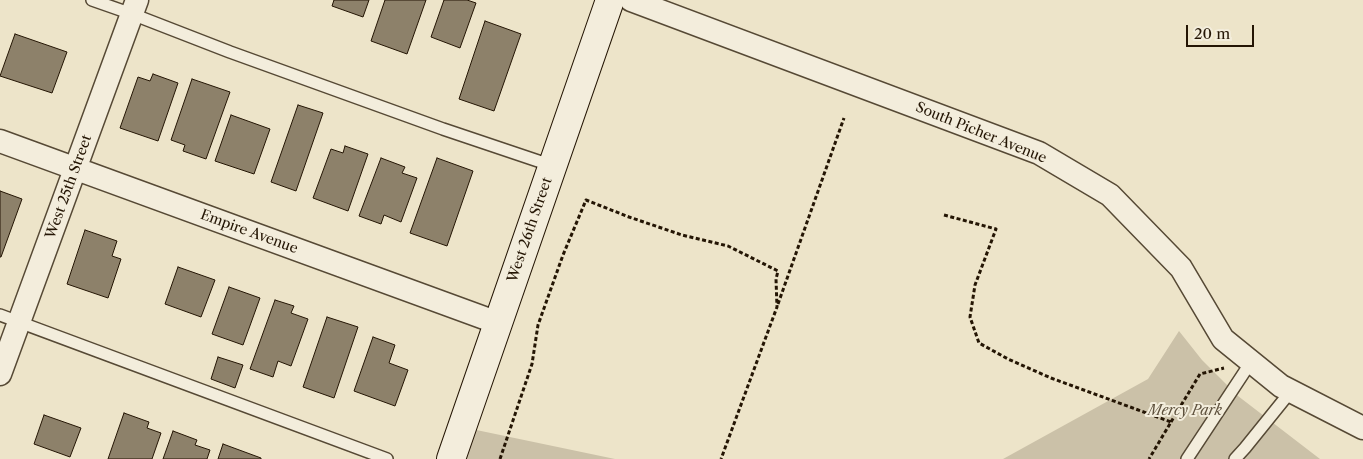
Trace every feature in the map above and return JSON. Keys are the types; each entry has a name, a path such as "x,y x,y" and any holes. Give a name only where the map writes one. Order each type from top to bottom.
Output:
{"main road":[{"name":"West 26th Street","path":"450,459 610,0"}],"street":[{"name":"South Picher Avenue","path":"631,0 1039,153 1110,195 1181,268 1223,339 1281,386 1363,428"},
{"name":"West 25th Street","path":"0,374 10,318 76,168 135,7"},
{"name":"Empire Avenue","path":"0,141 498,323"}],"lane":[{"path":"92,0 135,7 230,52 443,130 553,166"},
{"path":"10,318 387,459"},
{"path":"1187,459 1251,362"},
{"path":"1235,459 1291,392"}],"path":[{"path":"721,459 844,118"},
{"path":"500,459 532,364 538,325 586,200 682,235 728,246 778,271 776,279 776,307"},
{"path":"944,215 996,229 975,285 970,317 979,344 1051,378 1171,422"},
{"path":"1149,459 1200,374 1251,362"}],"green space":[{"name":"Mercy Park","path":"1179,331 1202,360 1238,396 1320,459 1003,459 1148,379"},
{"path":"462,427 615,459 450,459"}],"building":[{"path":"334,0 369,0 363,17 332,6"},
{"path":"385,0 426,0 407,54 371,41"},
{"path":"444,0 467,0 476,3 460,48 431,37"},
{"path":"485,21 521,34 494,111 459,99"},
{"path":"15,34 67,52 52,93 0,76"},
{"path":"153,74 178,83 158,141 120,128 138,77 150,81"},
{"path":"192,79 230,92 206,159 183,151 185,145 171,140"},
{"path":"298,105 323,113 296,191 271,182"},
{"path":"231,115 270,129 254,174 215,161"},
{"path":"345,146 368,154 348,211 313,198 331,149 343,153"},
{"path":"381,158 405,167 402,173 417,178 401,222 384,215 381,224 359,216"},
{"path":"437,158 473,171 447,246 410,233"},
{"path":"0,191 22,199 1,257 0,257"},
{"path":"85,230 117,241 112,256 121,259 108,298 67,284"},
{"path":"178,267 215,280 201,317 165,304"},
{"path":"229,287 260,298 243,345 212,334"},
{"path":"275,300 294,306 291,313 308,319 291,366 278,361 273,377 250,369"},
{"path":"327,317 358,327 334,398 303,387"},
{"path":"373,337 395,345 389,363 408,370 395,406 354,391"},
{"path":"218,357 243,365 235,388 211,379"},
{"path":"124,413 149,422 147,428 161,433 152,459 108,459"},
{"path":"44,415 81,428 70,457 34,444"},
{"path":"173,431 197,440 195,445 210,450 207,459 163,459"},
{"path":"223,444 261,458 261,459 218,459"}]}
